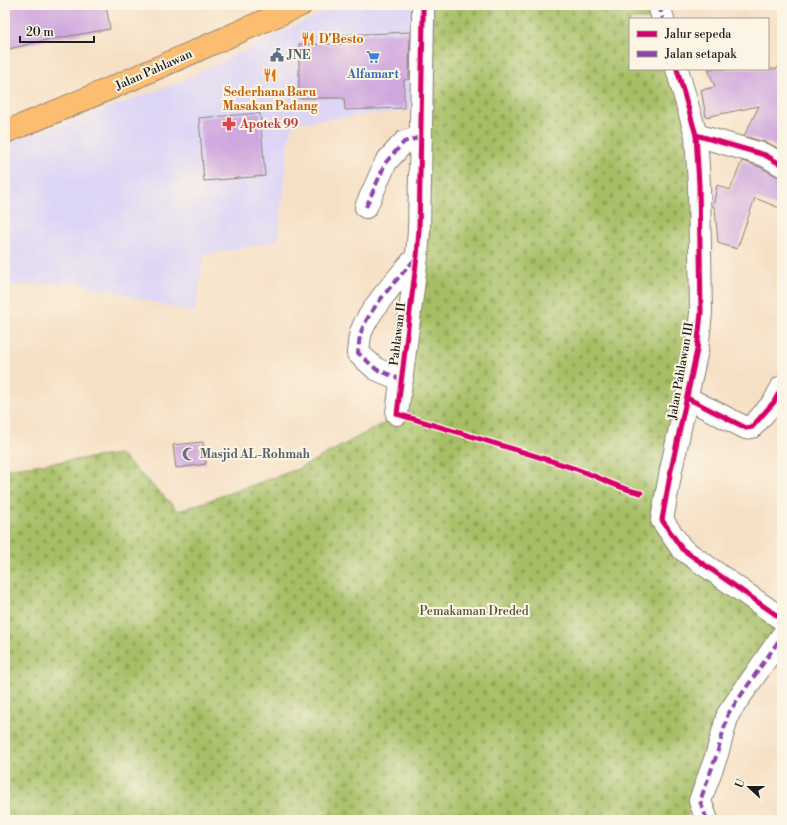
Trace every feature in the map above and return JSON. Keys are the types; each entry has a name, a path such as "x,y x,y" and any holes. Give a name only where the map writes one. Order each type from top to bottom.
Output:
{"main road":[{"name":"Jalan Pahlawan","path":"5,132 132,80 222,38 301,5"}],"street":[{"name":"Pahlawan II","path":"397,414 417,256 423,5"},
{"path":"659,5 663,18"},
{"name":"Jalan Pahlawan III","path":"677,70 696,135 699,185 701,313 697,350 671,470 662,520 682,549 782,619"},
{"path":"696,135 765,156 782,165"},
{"path":"366,207 386,162 404,142 421,137"},
{"path":"402,380 376,369 358,353 360,333 368,318 417,256"},
{"path":"687,398 746,428 752,427 774,402 782,387"},
{"path":"708,820 700,801 717,754 728,714 782,636"}],"shaded area":[{"path":"338,5 413,5 412,110 294,123 289,139 278,241 204,255 195,313 78,283 5,286 5,144 175,84"}],"green space":[{"name":"Pemakaman Dreded","path":"433,5 663,5 666,18 629,18 629,70 677,70 703,191 700,371 662,521 782,611 782,644 732,723 686,820 5,820 5,469 120,454 179,511 298,469 388,421 425,245"}],"building":[{"path":"5,5 106,5 110,29 46,40 5,50"},
{"name":"Alfamart","path":"410,32 409,79 404,80 404,108 345,110 344,98 299,98 299,44 343,44 343,35"},
{"path":"782,60 782,150 768,143 744,136 759,106 706,117 701,90 715,87 708,70 777,69"},
{"path":"260,113 265,176 204,181 199,118"},
{"path":"742,161 760,167 776,176 782,177 782,209 755,198 737,249 718,243 715,208 713,207 717,185 730,190"},
{"name":"Masjid AL-Rohmah","path":"203,442 206,464 176,468 173,445"}],"marked path":[{"path":"659,5 663,18"},
{"path":"366,207 386,162 404,142 421,137"},
{"path":"402,380 376,369 358,353 359,342 361,332 371,313 416,258"},
{"path":"707,820 700,801 717,754 728,714 782,636"}],"cycle path":[{"path":"423,5 419,230 397,414 554,462 584,472 624,489 641,493"},
{"path":"677,70 696,135 699,185 701,313 697,350 671,470 662,520 682,549 782,619"},
{"path":"696,135 765,155 782,165"},
{"path":"687,398 746,428 752,427 774,402 782,387"}],"place":[{"name":"D'Besto","path":"308,39"},
{"name":"JNE","path":"277,55"},
{"name":"Alfamart","path":"373,57"},
{"name":"Sederhana Baru Masakan Padang","path":"270,75"},
{"name":"Apotek 99","path":"229,124"},
{"name":"Masjid AL-Rohmah","path":"189,454"}]}
